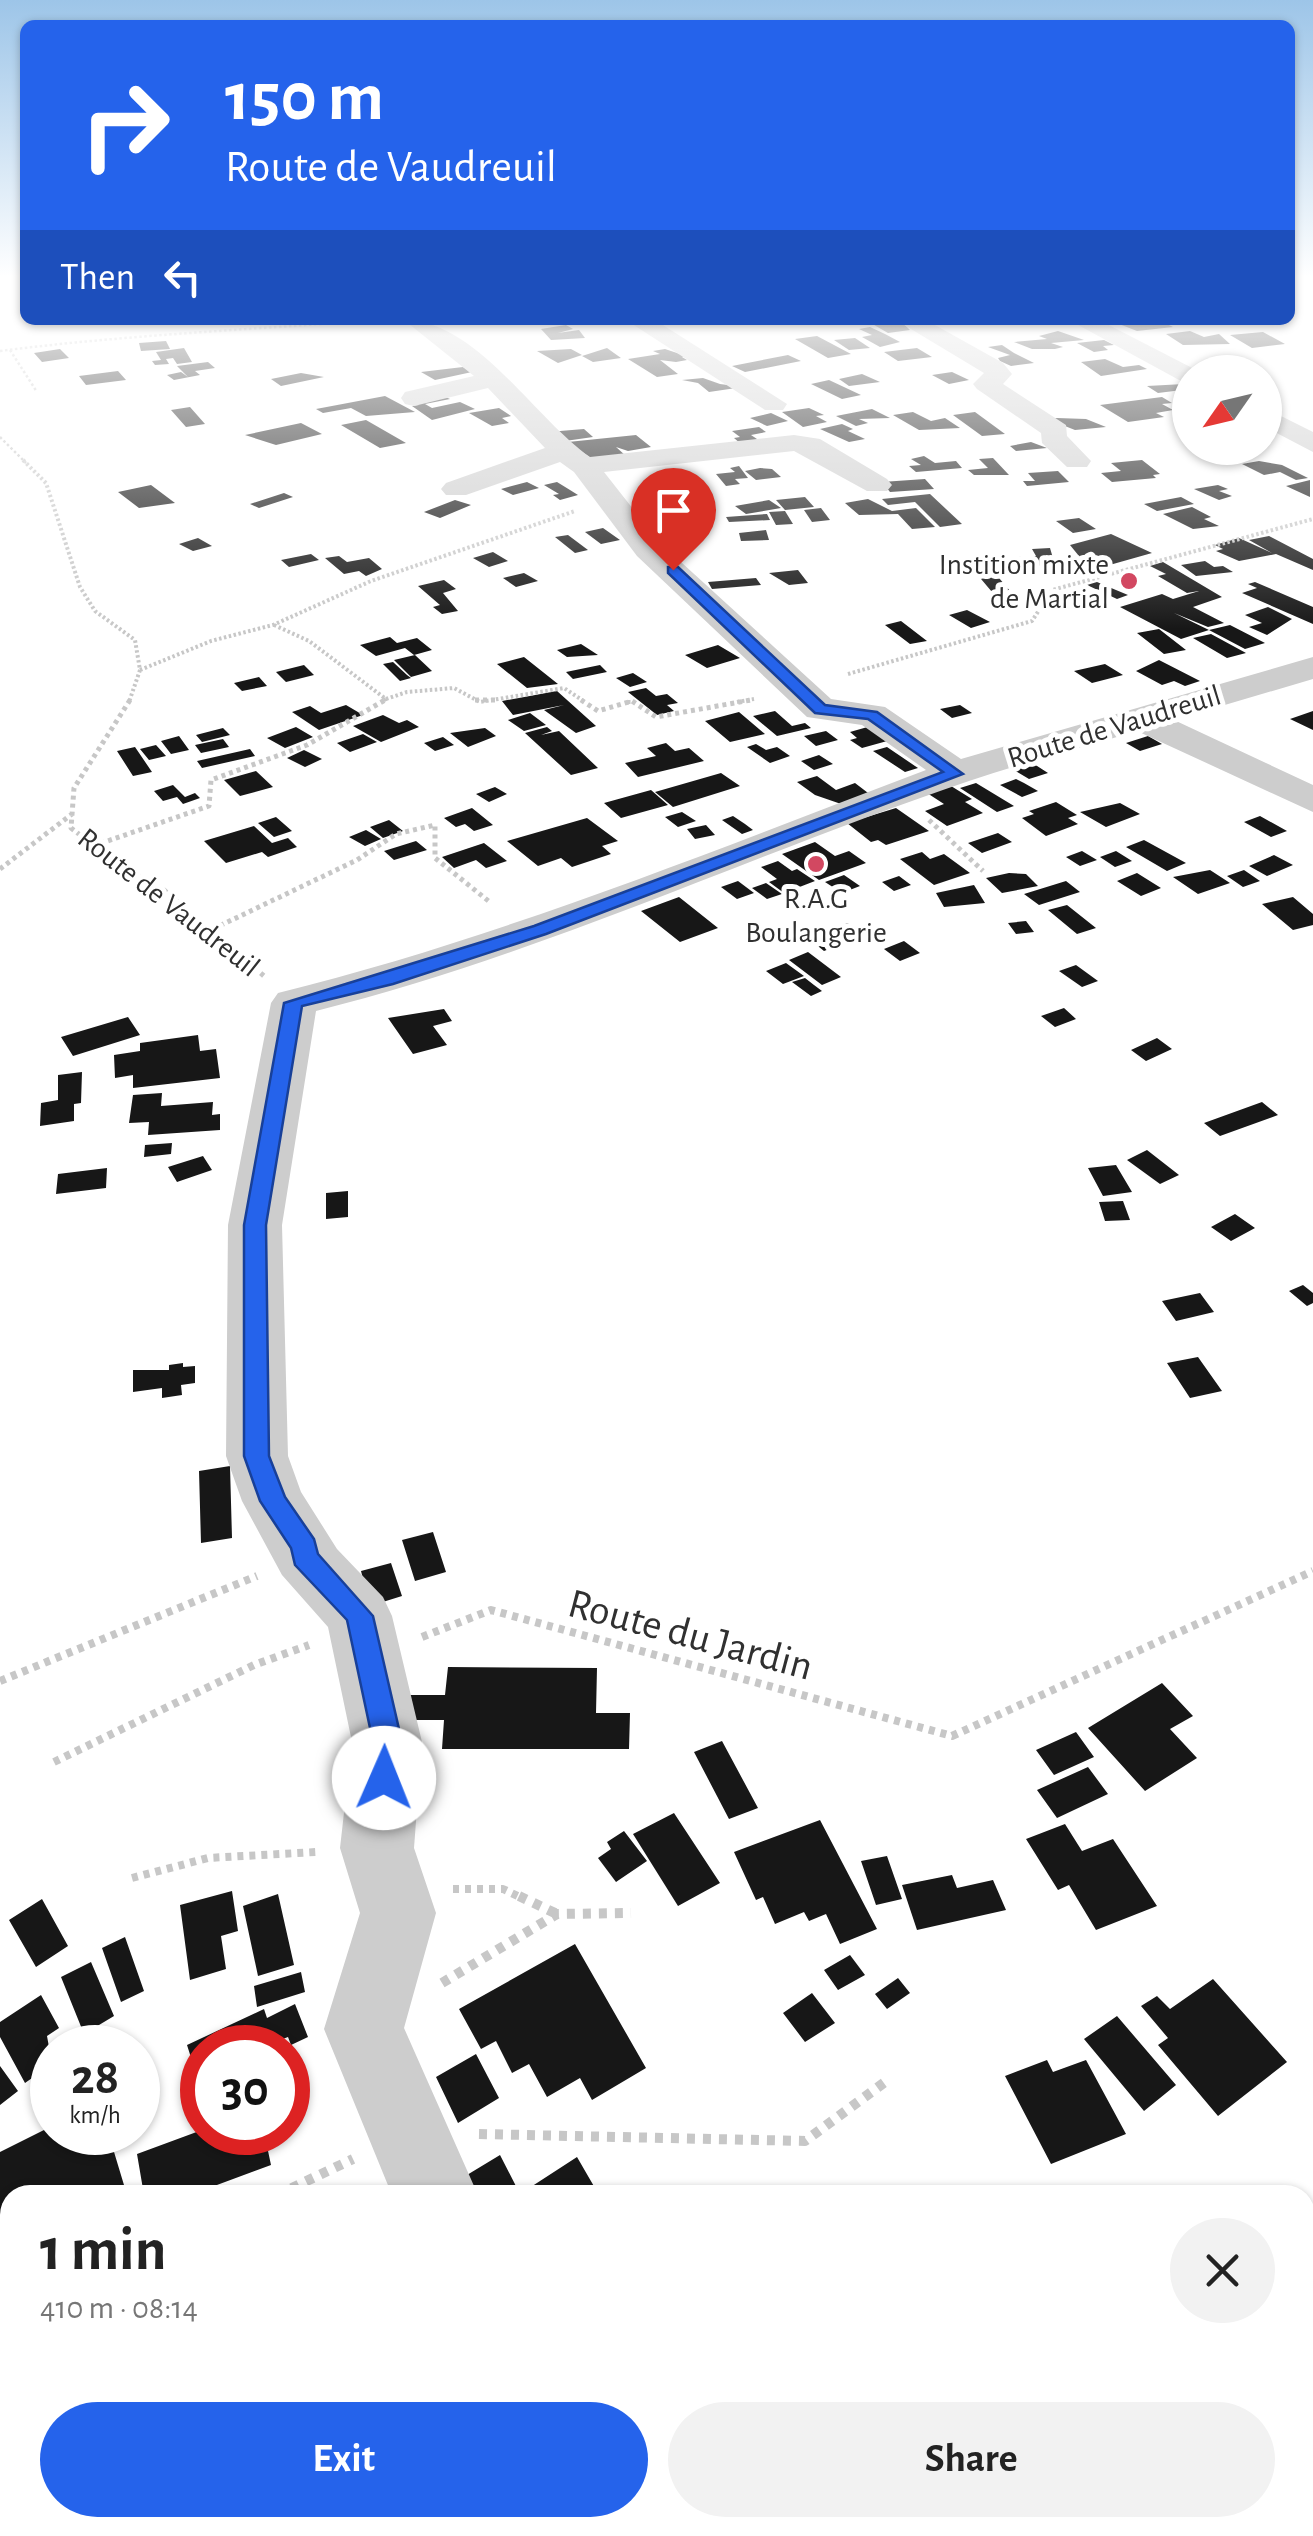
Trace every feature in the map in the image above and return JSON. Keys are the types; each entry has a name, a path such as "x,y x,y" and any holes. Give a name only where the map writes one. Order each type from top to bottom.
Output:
{"street":[{"path":"414,398 438,392"},
{"path":"507,392 573,458 648,549 820,710 872,715 954,774"},
{"path":"755,392 774,404"},
{"path":"999,392 1046,423 1056,432 1052,437 1077,460"},
{"path":"1282,426 1313,444"},
{"path":"456,489 573,458 794,443 810,444 877,486"},
{"name":"Route de Vaudreuil","path":"364,2029 398,1913 384,1868 387,1742 359,1616 305,1557 305,1546 273,1501 256,1456 255,1225 294,1003 387,980 540,930 954,774 1313,668"},
{"path":"1139,718 1313,800"},
{"path":"364,2029 431,2185"}],"path":[{"path":"0,437 46,483 80,587 95,610 135,640 140,670 211,640 273,625 371,580 610,500"},
{"path":"93,846 209,806 211,780 306,745 386,700 408,692 454,688 480,702 564,688 598,710 632,701 656,718 797,688 1032,621 1052,590 1313,519"},
{"path":"273,625 310,640 386,700"},
{"name":"Route de Vaudreuil","path":"140,670 128,702 74,788 71,828 164,890 294,1003"},
{"path":"904,794 983,870"},
{"path":"0,869 72,814"},
{"path":"212,929 357,860 396,834 435,825 435,858 498,908 540,930"},
{"name":"Route du Jardin","path":"370,1656 491,1610 952,1736 1313,1571"},
{"path":"0,1681 209,1596"},
{"path":"54,1762 254,1664 330,1637 370,1656"},
{"path":"132,1878 208,1858 384,1868 504,1889 557,1914 631,1912"},
{"path":"364,2029 557,1914"},
{"path":"298,2185 408,2133 805,2140 885,2082"}],"building":[{"path":"828,392 861,395 842,399"},
{"path":"441,395 450,399 425,404 432,408 460,402 475,409 432,420 412,406 419,405 411,401"},
{"path":"385,396 415,412 366,416 351,408 323,413 316,409"},
{"path":"1162,397 1172,403 1162,404 1172,410 1156,413 1164,417 1128,422 1100,405"},
{"path":"190,407 205,424 186,427 171,410"},
{"path":"499,408 511,416 502,418 509,423 492,426 469,413"},
{"path":"809,408 824,415 816,416 827,422 803,427 782,412"},
{"path":"872,409 890,418 859,419 868,423 856,426 836,416"},
{"path":"913,412 931,421 945,418 960,428 919,430 893,415"},
{"path":"975,412 1005,434 982,436 953,415"},
{"path":"771,413 788,421 767,426 750,418"},
{"path":"1047,419 1086,419 1106,427 1075,430"},
{"path":"366,420 406,443 380,448 341,425"},
{"path":"301,423 322,434 276,445 245,435"},
{"path":"842,424 865,439 849,442 820,429"},
{"path":"759,427 766,432 751,435 760,441 741,444 734,438 740,437 732,431"},
{"path":"584,429 593,437 565,441 548,432"},
{"path":"636,435 651,447 628,451 616,447 626,456 595,461 568,442"},
{"path":"1031,442 1047,448 1016,451 1010,446"},
{"path":"924,456 935,463 956,461 962,468 916,472 909,466 921,465 911,459"},
{"path":"993,458 1009,475 974,475 968,470 988,468 979,459"},
{"path":"1142,460 1160,474 1153,475 1156,478 1112,482 1101,473 1121,471 1111,463"},
{"path":"1244,465 1282,465 1308,478 1296,480 1280,472 1264,475"},
{"path":"739,466 748,478 735,479 740,484 726,486 716,474 735,472 730,468"},
{"path":"772,469 781,477 756,480 745,471"},
{"path":"1058,471 1069,482 1027,486 1023,481 1035,481 1028,473"},
{"path":"925,479 934,489 890,492 882,482"},
{"path":"1310,480 1310,497 1286,486"},
{"path":"527,482 539,488 513,495 501,489"},
{"path":"557,482 578,495 560,500 553,495 559,494 544,485"},
{"path":"151,485 175,503 139,508 118,492"},
{"path":"1218,485 1228,489 1219,491 1232,496 1219,500 1194,489"},
{"path":"284,493 293,497 259,508 250,504"},
{"path":"930,494 962,524 940,527 915,502 888,505 882,499"},
{"path":"805,497 814,507 785,510 776,500"},
{"path":"1181,497 1194,504 1157,511 1144,504"},
{"path":"868,499 892,511 916,508 935,527 912,529 898,514 859,515 845,503"},
{"path":"455,500 471,505 440,518 424,512"},
{"path":"769,500 781,508 746,514 735,506"},
{"path":"1192,507 1219,526 1193,529 1163,514"},
{"path":"821,508 830,520 812,522 804,510"},
{"path":"785,511 793,524 776,525 769,512"},
{"path":"767,514 770,520 729,522 726,517"},
{"path":"1079,518 1096,529 1073,533 1056,521"},
{"path":"603,528 620,540 601,544 585,532"},
{"path":"766,530 769,540 741,541 739,533"},
{"path":"1111,534 1152,553 1099,568 1083,561 1070,545"},
{"path":"568,535 588,550 575,553 555,537"},
{"path":"1269,536 1313,559 1313,570 1276,554 1239,561 1216,551 1223,549 1215,545 1239,538 1272,553 1249,540"},
{"path":"198,538 212,546 193,551 179,544"},
{"path":"1050,548 1055,565 1022,566 1018,557 1036,556 1032,549"},
{"path":"493,552 508,561 489,567 473,558"},
{"path":"311,554 319,560 289,567 281,560"},
{"path":"339,556 347,562 369,558 382,569 366,576 359,571 344,574 325,558"},
{"path":"1205,561 1233,572 1196,576 1181,565"},
{"path":"1163,562 1222,597 1193,607 1224,623 1208,627 1174,613 1209,630 1181,639 1120,607 1162,594 1173,599 1199,591 1187,593 1158,576 1166,574 1150,566"},
{"path":"798,570 808,583 789,585 769,573"},
{"path":"994,572 1010,591 992,592 976,573"},
{"path":"524,573 538,581 516,587 503,578"},
{"path":"756,578 761,585 712,589 708,582"},
{"path":"444,580 456,589 443,593 458,611 442,614 433,607 440,605 418,586"},
{"path":"1097,582 1128,595 1117,599 1087,585"},
{"path":"1255,582 1313,607 1313,624 1242,593 1257,588 1248,584"},
{"path":"1268,607 1292,619 1267,635 1249,627 1262,623 1245,615"},
{"path":"967,610 990,622 971,628 949,615"},
{"path":"901,621 927,641 910,644 885,625"},
{"path":"1230,625 1265,643 1245,649 1209,630"},
{"path":"1159,629 1186,650 1164,654 1137,633"},
{"path":"1211,634 1246,653 1227,658 1193,638"},
{"path":"390,637 397,643 417,638 432,650 414,655 405,648 376,656 360,645"},
{"path":"581,644 598,655 567,657 557,650"},
{"path":"718,645 740,658 707,668 685,655"},
{"path":"415,655 432,671 411,677 394,660"},
{"path":"524,657 558,684 527,688 497,664"},
{"path":"1159,660 1200,681 1185,686 1174,681 1162,685 1136,671"},
{"path":"393,662 411,678 400,681 383,664"},
{"path":"1105,664 1123,675 1092,683 1074,671"},
{"path":"304,665 314,675 286,682 276,672"},
{"path":"600,665 607,672 573,679 566,672"},
{"path":"633,673 647,682 630,687 616,678"},
{"path":"259,677 267,686 242,691 234,683"},
{"path":"646,688 656,696 667,694 678,703 667,705 674,711 657,715 628,692"},
{"path":"557,691 596,726 576,733 544,710 564,705 513,715 502,701"},
{"path":"346,705 363,715 319,730 292,712 310,706 321,713"},
{"path":"960,705 972,713 952,718 940,709"},
{"path":"775,711 792,726 805,723 811,728 777,736 753,716"},
{"path":"1313,711 1313,730 1290,719"},
{"path":"739,712 765,734 730,742 705,721"},
{"path":"530,713 546,725 524,731 508,720"},
{"path":"383,715 419,727 381,742 353,726"},
{"path":"878,724 898,738 862,748 850,740 857,738 850,732"},
{"path":"296,727 313,737 285,748 267,738"},
{"path":"547,727 552,731 541,735 559,731 598,768 571,775 525,733"},
{"path":"223,728 230,735 202,742 196,735"},
{"path":"485,728 496,736 468,747 450,733"},
{"path":"826,731 838,740 816,746 804,736"},
{"path":"363,734 377,742 350,752 337,743"},
{"path":"179,736 189,750 171,754 161,741"},
{"path":"1148,736 1162,744 1140,751 1126,743"},
{"path":"443,737 454,745 435,751 424,743"},
{"path":"223,739 229,747 201,753 195,745"},
{"path":"666,743 675,751 689,748 704,761 638,777 625,763 656,756 647,748"},
{"path":"756,744 766,750 777,747 790,756 770,763 747,747"},
{"path":"156,745 166,756 149,760 140,749"},
{"path":"135,747 152,772 133,776 117,751"},
{"path":"887,747 918,768 905,772 873,751"},
{"path":"250,749 255,756 202,768 197,761"},
{"path":"304,750 322,759 305,767 287,758"},
{"path":"819,755 833,764 814,770 801,761"},
{"path":"1034,764 1048,773 1029,779 1014,770"},
{"path":"256,771 273,787 240,796 224,780"},
{"path":"721,773 740,786 673,807 655,792"},
{"path":"817,776 836,790 855,783 872,796 844,805 815,795 797,782"},
{"path":"1016,779 1038,791 1022,797 1000,785"},
{"path":"976,783 1014,806 997,812 960,788"},
{"path":"173,785 185,797 195,793 200,798 183,804 177,797 163,801 154,791"},
{"path":"951,786 972,799 965,802 983,813 947,826 925,811 944,804 927,793"},
{"path":"495,787 507,794 489,802 476,794"},
{"path":"651,790 668,805 621,818 604,803"},
{"path":"1056,802 1077,815 1068,818 1078,824 1046,836 1022,818 1034,814 1029,811"},
{"path":"1120,803 1140,814 1106,827 1080,812"},
{"path":"472,808 493,825 474,831 465,824 456,827 444,818"},
{"path":"896,808 929,831 886,845 878,840 871,842 847,823"},
{"path":"682,812 696,821 678,827 665,817"},
{"path":"733,816 753,830 742,834 722,820"},
{"path":"1260,816 1287,831 1271,837 1244,822"},
{"path":"276,817 292,831 274,837 258,823"},
{"path":"587,818 618,841 602,846 611,854 572,867 561,858 538,866 507,841"},
{"path":"389,820 403,831 383,838 370,827"},
{"path":"706,825 715,835 695,839 687,829"},
{"path":"254,826 272,843 288,838 297,847 268,857 262,852 226,863 204,841"},
{"path":"366,830 381,839 365,846 349,837"},
{"path":"998,833 1012,842 982,853 968,843"},
{"path":"1144,840 1186,863 1167,871 1126,847"},
{"path":"416,841 427,850 394,860 384,851"},
{"path":"815,842 835,856 849,851 866,863 819,880 782,854"},
{"path":"484,843 507,861 486,868 476,860 454,868 442,857"},
{"path":"1082,851 1097,860 1080,866 1066,857"},
{"path":"1116,851 1132,861 1115,867 1100,857"},
{"path":"922,852 930,859 944,854 970,873 934,885 900,859"},
{"path":"1274,855 1293,865 1267,876 1249,866"},
{"path":"778,861 815,881 784,893 769,882 777,879 761,867"},
{"path":"1210,870 1230,883 1198,894 1173,877"},
{"path":"1244,870 1260,881 1243,887 1227,876"},
{"path":"1137,873 1161,888 1141,896 1117,881"},
{"path":"1026,874 1038,886 1002,893 986,878"},
{"path":"844,875 860,886 842,893 825,882"},
{"path":"899,876 911,885 894,891 882,882"},
{"path":"738,881 754,893 737,899 721,887"},
{"path":"1066,881 1080,892 1039,905 1024,894"},
{"path":"766,883 782,894 767,899 752,888"},
{"path":"974,885 985,903 944,907 936,893"},
{"path":"679,897 718,928 680,942 641,911"},
{"path":"1293,897 1313,914 1313,925 1293,930 1262,904"},
{"path":"1067,905 1096,928 1077,934 1048,910"},
{"path":"1026,921 1034,932 1016,934 1008,923"},
{"path":"848,923 865,935 824,951 808,938"},
{"path":"904,941 920,953 900,961 884,949"},
{"path":"808,952 841,977 822,985 789,960"},
{"path":"786,963 804,976 783,984 766,971"},
{"path":"1076,965 1098,981 1082,987 1059,971"},
{"path":"805,978 822,991 811,996 792,982"},
{"path":"1064,1008 1076,1019 1055,1027 1041,1016"},
{"path":"444,1009 452,1021 433,1026 447,1045 413,1054 388,1018"},
{"path":"128,1017 140,1035 73,1056 61,1037"},
{"path":"198,1035 200,1051 216,1049 220,1078 133,1088 133,1075 115,1078 114,1055 140,1051 140,1043"},
{"path":"1157,1038 1172,1049 1146,1061 1131,1050"},
{"path":"82,1072 81,1103 74,1104 74,1121 40,1126 41,1103 58,1100 58,1075"},
{"path":"162,1093 161,1106 213,1102 212,1115 220,1114 220,1130 148,1135 149,1122 129,1123 133,1095"},
{"path":"1262,1102 1278,1115 1220,1136 1204,1123"},
{"path":"172,1143 171,1154 144,1157 145,1145"},
{"path":"1147,1150 1179,1175 1160,1184 1127,1160"},
{"path":"203,1156 212,1170 177,1182 168,1167"},
{"path":"1116,1165 1132,1192 1103,1196 1088,1168"},
{"path":"107,1168 106,1188 56,1194 58,1174"},
{"path":"348,1191 348,1217 326,1219 326,1193"},
{"path":"1123,1201 1130,1220 1105,1221 1099,1202"},
{"path":"1235,1214 1255,1228 1231,1241 1211,1227"},
{"path":"1303,1285 1313,1293 1313,1303 1307,1306 1289,1291"},
{"path":"1200,1293 1214,1312 1176,1321 1162,1301"},
{"path":"1198,1357 1222,1391 1190,1398 1167,1363"},
{"path":"183,1363 183,1367 195,1366 195,1383 181,1385 182,1395 162,1398 162,1388 133,1392 133,1370 169,1370 169,1365"},
{"path":"230,1466 232,1538 201,1543 199,1471"},
{"path":"433,1532 446,1572 415,1581 402,1540"},
{"path":"391,1563 402,1596 370,1606 361,1571"},
{"path":"448,1667 597,1668 596,1713 630,1713 629,1749 442,1749 444,1720 407,1720 410,1695 445,1695"},
{"path":"1162,1683 1193,1716 1170,1729 1197,1758 1145,1791 1088,1728"},
{"path":"1076,1732 1094,1757 1054,1775 1036,1750"},
{"path":"722,1741 758,1808 729,1819 694,1752"},
{"path":"1088,1767 1108,1794 1057,1818 1037,1790"},
{"path":"674,1813 720,1883 678,1906 633,1834"},
{"path":"820,1820 877,1929 840,1944 826,1914 809,1921 804,1912 775,1924 763,1897 756,1900 734,1852"},
{"path":"1065,1824 1082,1851 1113,1839 1157,1906 1096,1930 1069,1885 1058,1890 1026,1839"},
{"path":"624,1831 647,1861 616,1882 598,1858 611,1849 607,1842"},
{"path":"887,1856 902,1899 876,1905 861,1861"},
{"path":"952,1875 957,1888 993,1880 1006,1910 917,1930 902,1885"},
{"path":"232,1891 238,1931 221,1936 226,1969 190,1980 180,1905"},
{"path":"278,1894 294,1965 258,1976 243,1906"},
{"path":"42,1899 68,1946 36,1967 9,1920"},
{"path":"125,1937 144,1991 121,2002 102,1948"},
{"path":"575,1944 646,2068 592,2100 580,2078 547,2097 529,2064 512,2073 496,2041 481,2049 459,2009"},
{"path":"850,1955 865,1975 838,1990 824,1970"},
{"path":"91,1962 114,2016 99,2025 80,2025 61,1977"},
{"path":"301,1972 305,1992 257,2007 254,1986"},
{"path":"898,1978 910,1993 887,2009 875,1994"},
{"path":"1213,1979 1287,2062 1218,2116 1158,2045 1168,2038 1141,2006 1157,1996 1170,2009"},
{"path":"812,1993 835,2023 805,2042 783,2013"},
{"path":"41,1995 57,2025 30,2025 30,2079 25,2083 0,2037 0,2022"},
{"path":"295,2004 303,2025 230,2025 264,2009 267,2018"},
{"path":"1117,2016 1176,2085 1144,2111 1084,2039"},
{"path":"476,2054 499,2098 458,2123 436,2077"},
{"path":"1047,2060 1053,2072 1086,2060 1126,2134 1051,2164 1005,2076"},
{"path":"0,2066 18,2091 0,2105"},
{"path":"30,2137 30,2155 115,2155 124,2185 0,2185 0,2152"},
{"path":"180,2138 180,2155 269,2155 271,2165 217,2185 142,2185 137,2155 160,2155 160,2146"},
{"path":"500,2155 515,2185 465,2185 462,2178"},
{"path":"577,2157 593,2185 534,2185"}],"place":[{"name":"Instition mixte de Martial","path":"1129,581"},
{"name":"R.A.G Boulangerie","path":"816,864"}],"route":[{"path":"384,1778 387,1742 359,1616 305,1557 305,1546 273,1501 256,1456 255,1225 294,1003 387,980 540,930 954,774 910,738 872,715 820,710 673,570"}]}
